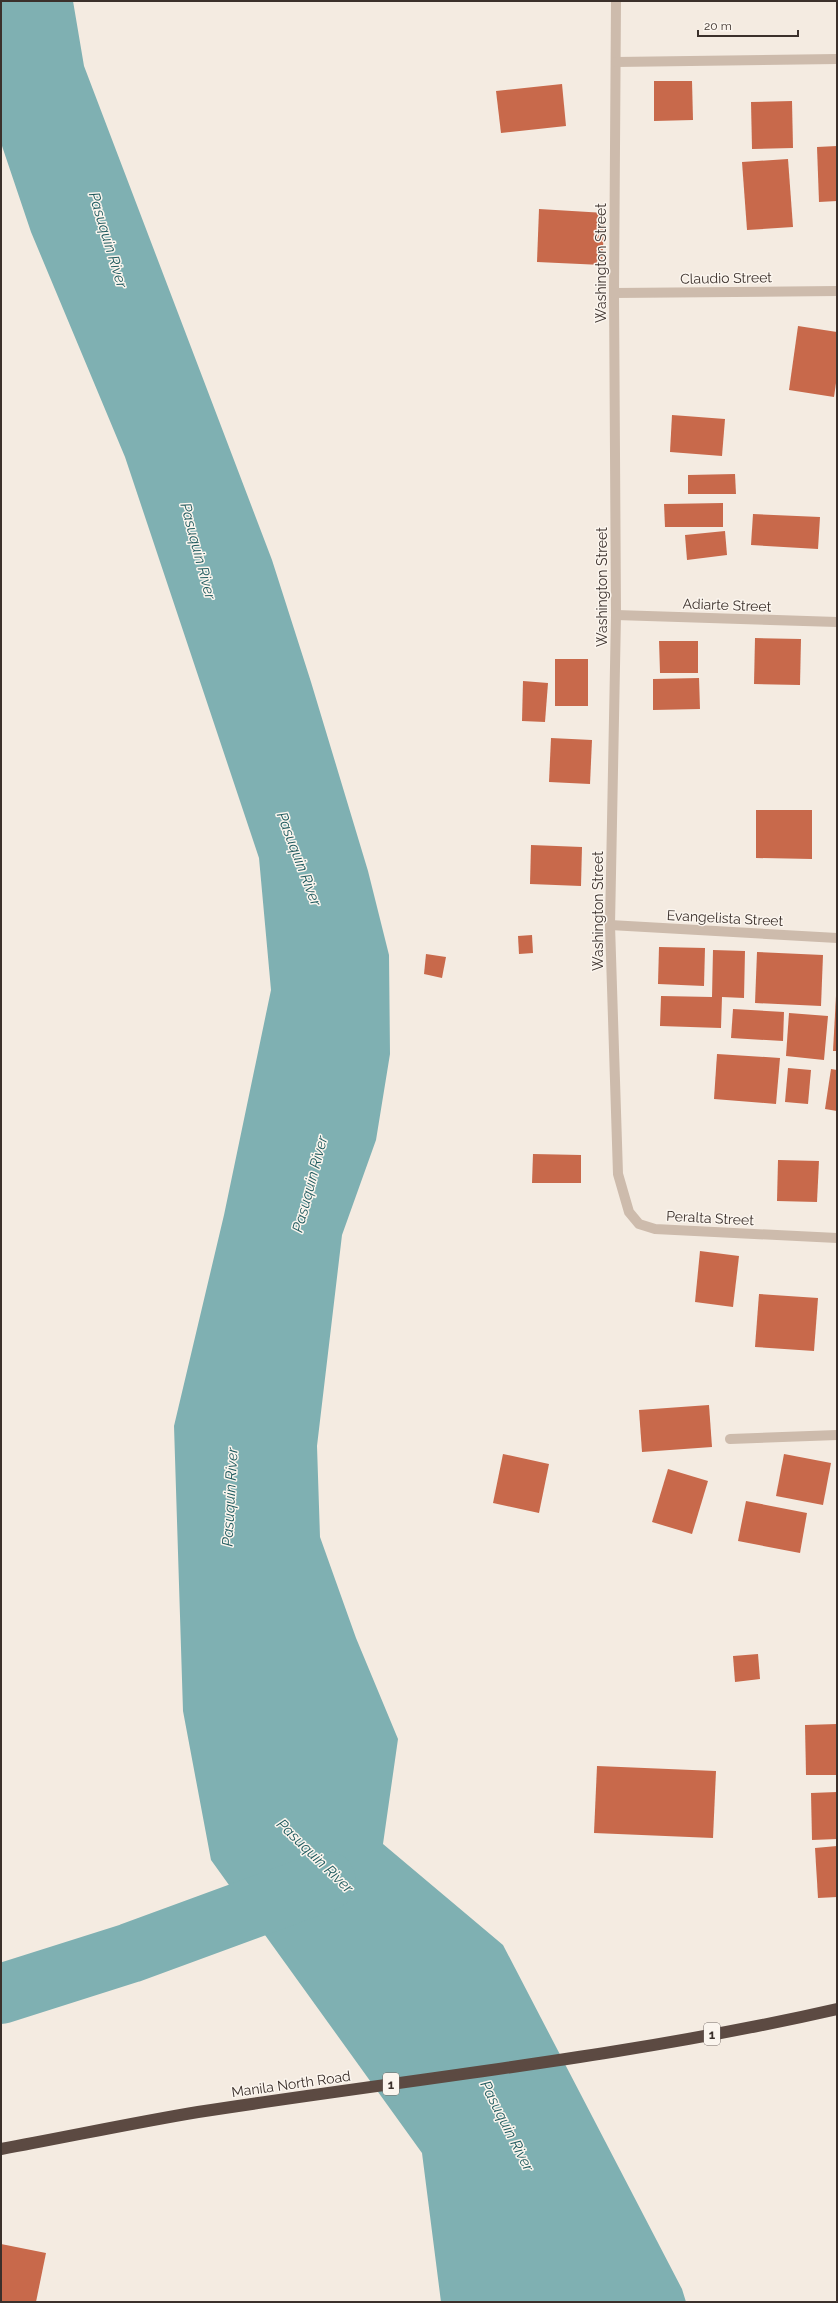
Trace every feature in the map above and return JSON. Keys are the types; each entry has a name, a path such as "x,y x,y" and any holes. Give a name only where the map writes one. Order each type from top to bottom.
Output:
{"highway":[{"name":"Manila North Road","path":"1,2149 196,2113 586,2055 777,2022 837,2009"}],"street":[{"name":"Washington Street","path":"616,1 614,293 616,615 610,925 618,1174"},
{"path":"616,62 837,59"},
{"name":"Claudio Street","path":"614,293 837,291"},
{"name":"Adiarte Street","path":"616,615 837,622"},
{"name":"Evangelista Street","path":"610,925 837,938"},
{"name":"Peralta Street","path":"618,1174 629,1212 639,1224 650,1228 837,1238"},
{"path":"730,1439 837,1435"}],"water":[{"name":"Pasuquin River","path":"1,1 73,1 84,66 272,560 311,682 368,871 389,955 390,1054 376,1140 342,1235 317,1446 320,1537 356,1638 398,1739 383,1844 503,1945 682,2289 686,2302 441,2302 422,2153 211,1860 183,1711 174,1426 224,1215 271,990 259,858 125,457 31,232 1,143"}],"building":[{"path":"654,81 692,81 693,120 654,121"},
{"path":"562,84 566,126 501,133 496,91"},
{"path":"792,101 793,148 752,149 751,102"},
{"path":"837,146 837,201 819,202 817,147"},
{"path":"788,159 793,227 747,230 742,162"},
{"path":"539,209 605,213 602,265 537,262"},
{"path":"798,326 837,332 837,376 834,397 789,390"},
{"path":"672,415 725,419 722,456 670,452"},
{"path":"735,474 736,494 688,494 688,475"},
{"path":"723,503 723,527 665,527 664,504"},
{"path":"753,514 820,517 818,549 751,545"},
{"path":"725,531 727,555 687,560 685,535"},
{"path":"755,638 801,639 800,685 754,684"},
{"path":"659,641 698,641 698,673 660,673"},
{"path":"555,659 588,659 588,706 555,706"},
{"path":"699,678 700,709 653,710 653,679"},
{"path":"523,681 548,683 545,722 522,721"},
{"path":"551,738 592,740 590,784 549,782"},
{"path":"756,810 812,810 812,859 756,858"},
{"path":"531,845 582,847 581,886 530,884"},
{"path":"532,935 533,953 519,954 518,936"},
{"path":"659,947 705,948 704,986 658,984"},
{"path":"713,950 745,951 744,998 722,997 721,1028 660,1026 661,996 712,997"},
{"path":"757,952 823,955 821,1006 755,1003"},
{"path":"426,954 446,957 442,978 424,974"},
{"path":"836,996 837,1051 833,1051"},
{"path":"733,1009 784,1012 783,1041 731,1038"},
{"path":"789,1013 828,1016 824,1060 786,1056"},
{"path":"717,1054 780,1058 776,1104 714,1099"},
{"path":"788,1068 811,1070 808,1104 785,1102"},
{"path":"831,1069 837,1070 837,1111 825,1109"},
{"path":"533,1154 581,1155 581,1183 532,1183"},
{"path":"778,1160 819,1161 817,1202 777,1201"},
{"path":"700,1251 739,1256 733,1307 695,1302"},
{"path":"759,1294 818,1298 814,1351 755,1347"},
{"path":"709,1405 712,1447 642,1452 639,1410"},
{"path":"503,1454 549,1464 539,1513 493,1503"},
{"path":"784,1454 831,1463 823,1505 776,1496"},
{"path":"668,1469 708,1481 692,1534 652,1522"},
{"path":"746,1501 807,1513 800,1553 738,1541"},
{"path":"758,1654 760,1679 735,1682 733,1656"},
{"path":"837,1724 837,1775 806,1775 805,1725"},
{"path":"597,1766 716,1771 713,1838 594,1833"},
{"path":"837,1792 837,1839 812,1840 811,1793"},
{"path":"837,1846 837,1897 818,1898 815,1848"},
{"path":"1,2244 46,2253 36,2302 1,2302"}],"waterway":[{"name":"Pasuquin River","path":"1,1994 130,1953 326,1881"}]}
